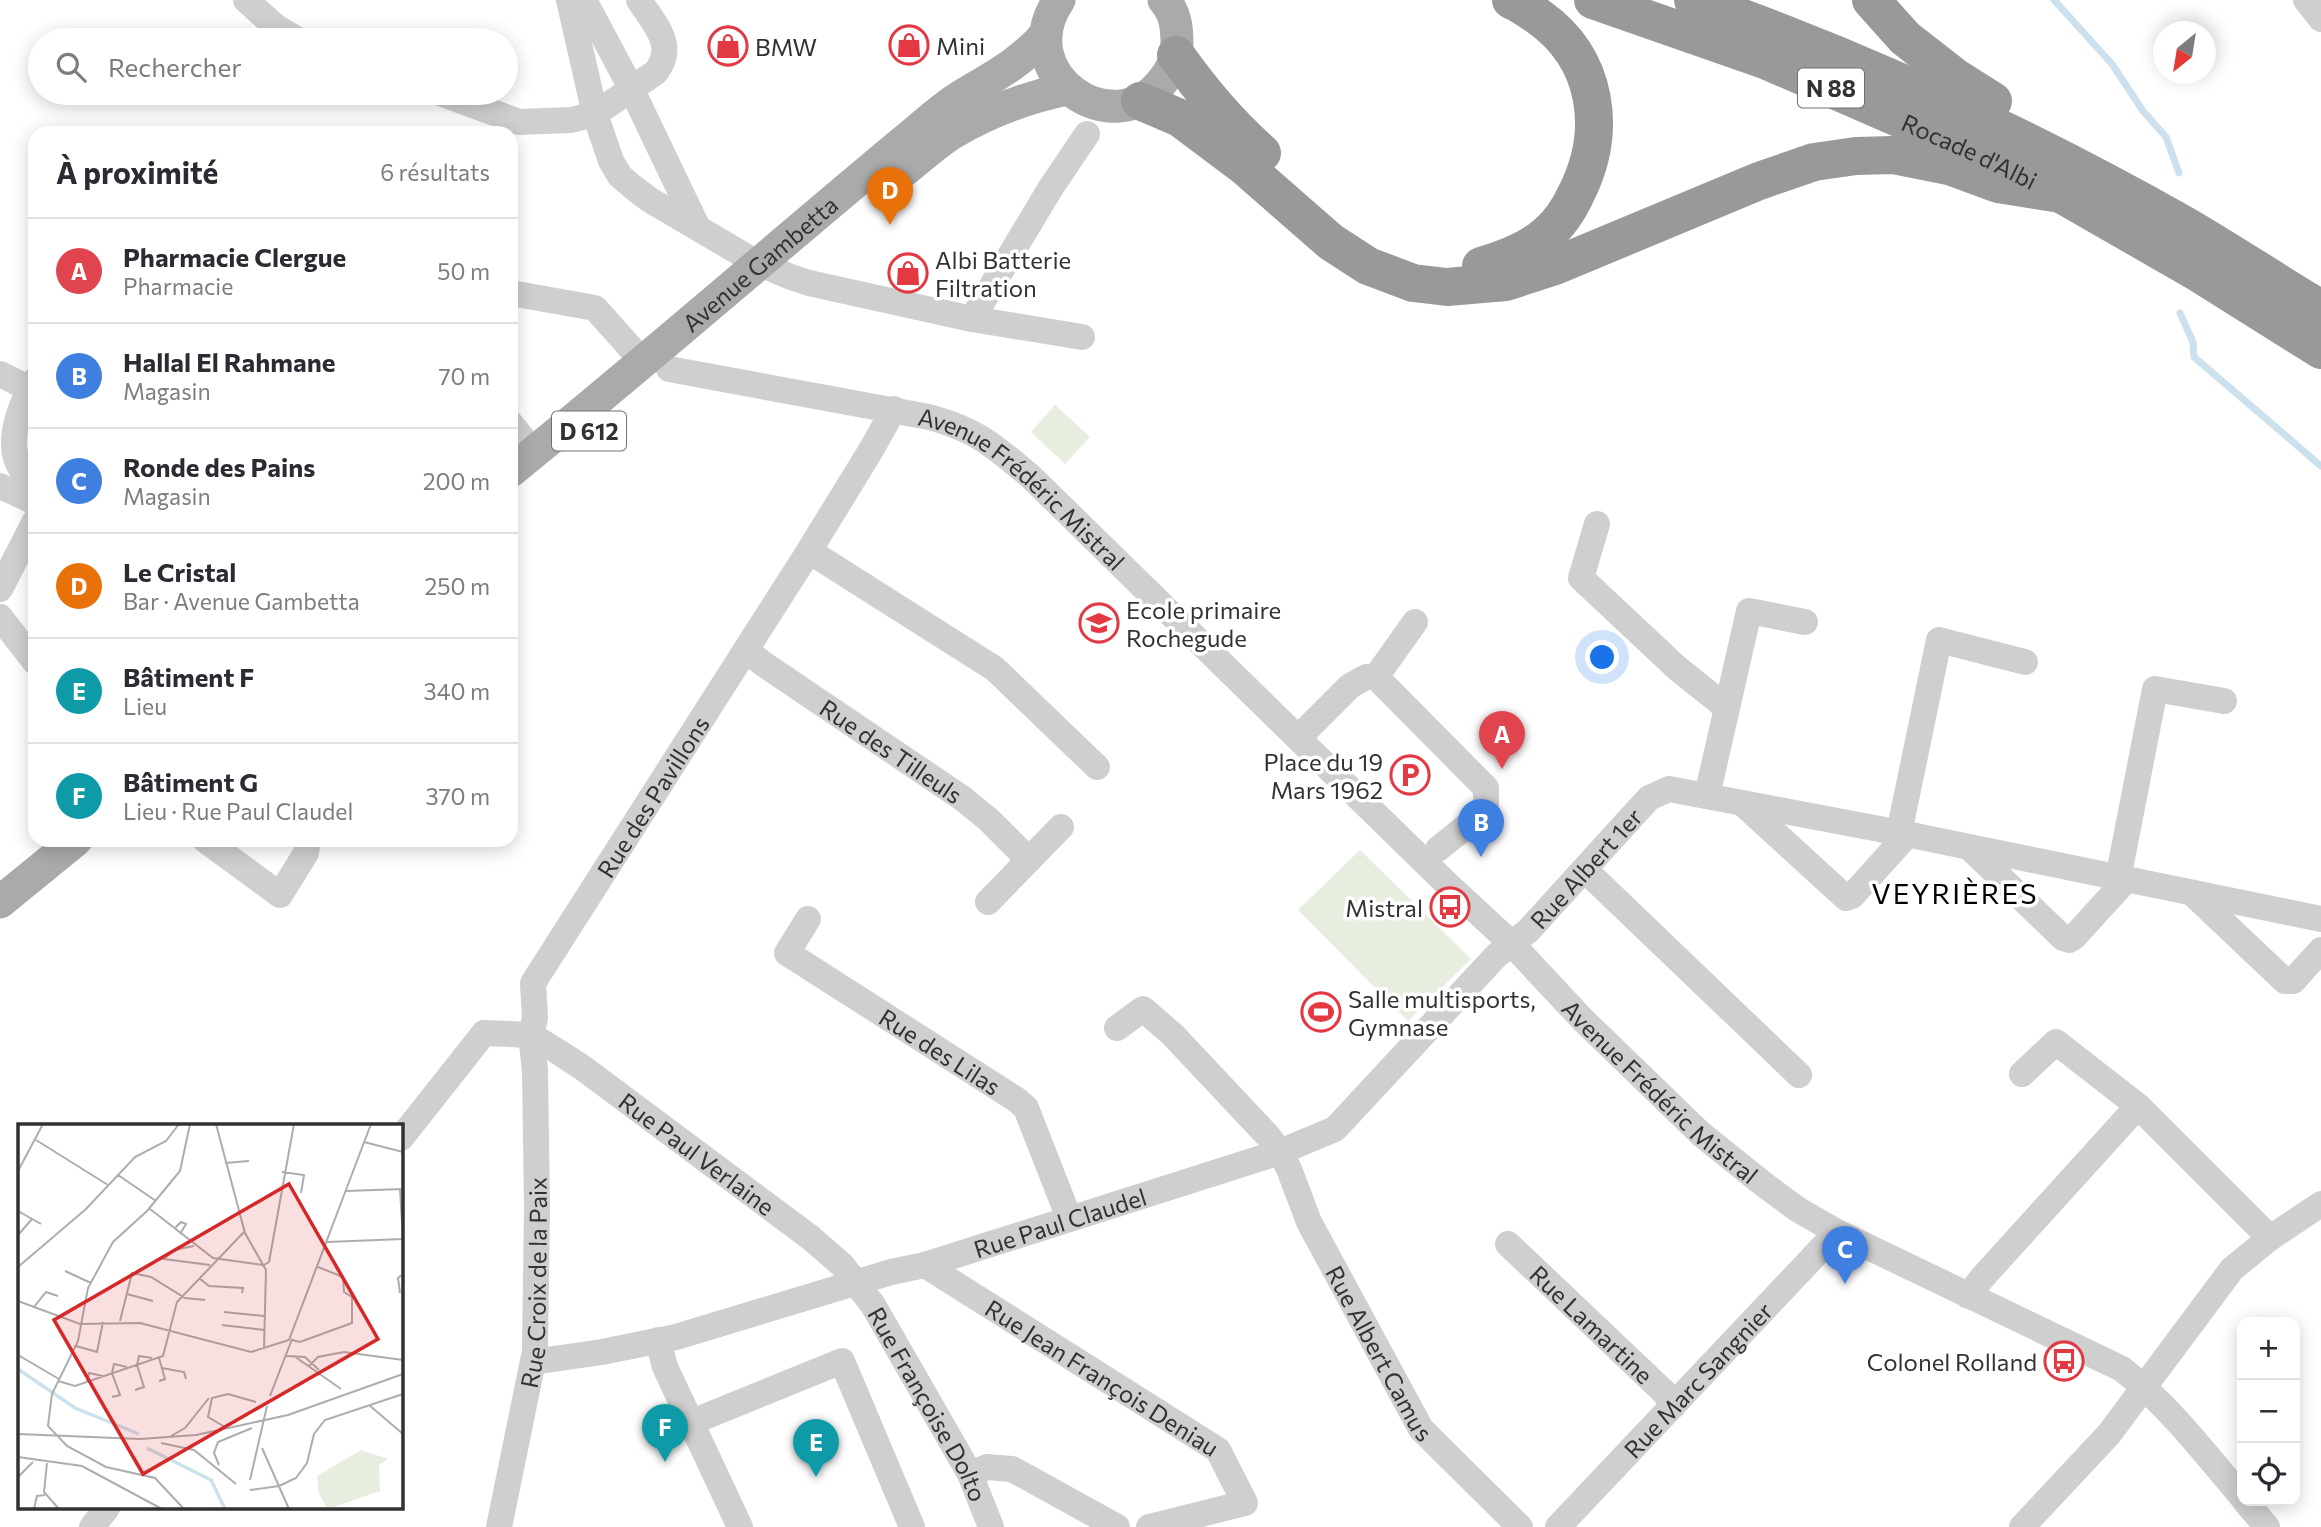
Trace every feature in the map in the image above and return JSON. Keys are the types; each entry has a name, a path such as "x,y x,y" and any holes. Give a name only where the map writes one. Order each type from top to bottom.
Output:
{"highway":[{"path":"1176,55 1224,118 1270,161 1349,227 1388,252 1434,266 1482,266 1519,253 1549,233 1571,205 1586,174 1594,144 1591,92 1581,63 1555,29 1511,0"},
{"name":"Rocade d'Albi","path":"1593,0 1765,60 1959,144 2062,194 2195,271 2321,351"},
{"name":"Rocade d'Albi","path":"1693,0 1842,55 1950,103 2058,156 2183,225 2321,309"},
{"path":"1871,0 1905,38 1955,77 2033,126 2058,156"},
{"path":"1140,101 1180,118 1244,166 1331,242 1368,266 1413,282 1447,288 1506,282 1555,266 1759,181 1814,162 1856,156 1894,155 1949,166 1997,184 2062,194"}],"main road":[{"path":"1059,0 1051,12 1045,35 1046,51 1053,71 1067,89 1083,99 1106,106 1140,101 1157,89 1171,71 1176,55 1177,26 1167,2"},
{"name":"Avenue Gambetta","path":"767,267 908,138 959,98 1014,65 1045,35"},
{"name":"Avenue Gambetta","path":"767,267 952,134 1031,96 1067,89"},
{"name":"D 612","path":"518,479 657,365 767,267"},
{"name":"D 612","path":"523,461 657,365"},
{"name":"D 612","path":"518,489 658,375 657,365"},
{"path":"0,902 67,847"}],"street":[{"path":"246,0 278,28"},
{"path":"569,0 594,114 611,161 620,176 650,200 767,267 809,283 972,319 1082,337"},
{"path":"584,0 631,88 697,226"},
{"path":"473,105 519,122 570,120 594,114 656,72 664,62 667,53 664,41 639,0"},
{"path":"2306,0 2321,19"},
{"path":"972,319 1050,189 1087,134"},
{"path":"518,294 595,308 627,342 657,365"},
{"name":"Avenue Frédéric Mistral","path":"657,365 894,409 958,424 995,446 1030,476 1512,944 1583,1020 1701,1134 1762,1184 1797,1209 1837,1232 2122,1369 2175,1417 2237,1491"},
{"path":"0,374 28,384"},
{"path":"17,480 7,447 12,421 28,392"},
{"name":"Rue des Pavillons","path":"531,1035 535,1018 533,983 809,551 872,450 894,409"},
{"path":"1597,524 1581,578 1678,668 1727,708"},
{"path":"0,589 28,535"},
{"path":"809,551 995,669 1097,767"},
{"path":"1707,796 1749,611 1805,622"},
{"path":"0,617 28,653"},
{"path":"1376,677 1415,622"},
{"path":"1742,802 1846,898 1853,896 1903,834 1939,640 2025,662"},
{"name":"Rue des Tilleuls","path":"746,650 962,797 1029,860"},
{"path":"1298,738 1350,686 1366,677 1376,677 1486,788 1486,806 1474,820 1438,849"},
{"path":"1970,848 2063,938 2069,940 2122,880 2155,689 2224,701"},
{"name":"Rue Albert 1er","path":"1512,944 1528,931 1649,798 1668,789 2321,919"},
{"path":"988,902 1061,827"},
{"path":"215,847 280,895 306,853 306,847"},
{"path":"1585,870 1799,1075"},
{"path":"2192,893 2285,981 2293,981 2321,950"},
{"name":"Rue des Lilas","path":"808,919 788,953 1026,1108 1069,1218"},
{"name":"Rue Paul Claudel","path":"533,1362 676,1337 925,1265 1280,1152 1335,1129 1497,955 1512,944"},
{"name":"Rue Albert Camus","path":"1117,1028 1143,1009 1173,1035 1248,1113 1280,1152 1309,1222 1421,1429 1520,1527"},
{"path":"402,1137 484,1033 531,1035"},
{"name":"Rue Paul Verlaine","path":"531,1035 583,1068 811,1238 842,1265 857,1283"},
{"name":"Rue Croix de la Paix","path":"499,1527 535,1350 537,1206 535,1071 531,1035"},
{"path":"2022,1074 2056,1042 2138,1106 2270,1238"},
{"path":"1968,1296 2138,1106"},
{"path":"2022,1527 2109,1434 2232,1269 2270,1238 2321,1203"},
{"name":"Rue Marc Sangnier","path":"1558,1527 1837,1232"},
{"name":"Rue Lamartine","path":"1508,1244 1665,1393 1673,1406"},
{"name":"Rue Jean François Deniau","path":"925,1265 1218,1450 1245,1503 1149,1527"},
{"name":"Rue Françoise Dolto","path":"857,1283 873,1305 970,1474 991,1527"},
{"path":"659,1340 665,1367 740,1527"},
{"path":"692,1422 842,1361 912,1527"},
{"path":"970,1474 987,1467 1012,1469 1117,1527"},
{"name":"Avenue Frédéric Mistral","path":"2250,1506 2267,1527"},
{"path":"92,1527 105,1510"}],"shaded area":[{"path":"1055,405 1090,437 1065,464 1031,432"},
{"path":"1360,850 1471,959 1408,1021 1298,910"}],"waterway":[{"path":"2054,0 2112,64 2143,111 2166,137 2179,173"},
{"path":"2180,313 2193,342 2194,357 2321,466"}],"place":[{"name":"Mini","path":"909,45"},
{"name":"BMW","path":"728,46"},
{"name":"Le Cristal","path":"890,225"},
{"name":"Albi Batterie Filtration","path":"908,273"},
{"name":"Ecole primaire Rochegude","path":"1099,623"},
{"name":"Pharmacie Clergue","path":"1502,769"},
{"name":"Place du 19 Mars 1962","path":"1410,775"},
{"name":"Hallal El Rahmane","path":"1481,857"},
{"name":"Mistral","path":"1450,907"},
{"name":"Salle multisports, Gymnase","path":"1321,1012"},
{"name":"Ronde des Pains","path":"1845,1284"},
{"name":"Colonel Rolland","path":"2064,1361"},
{"name":"Bâtiment G","path":"665,1462"},
{"name":"Bâtiment F","path":"816,1477"}],"district":[{"name":"VEYRIÈRES","path":"1955,893"}]}
